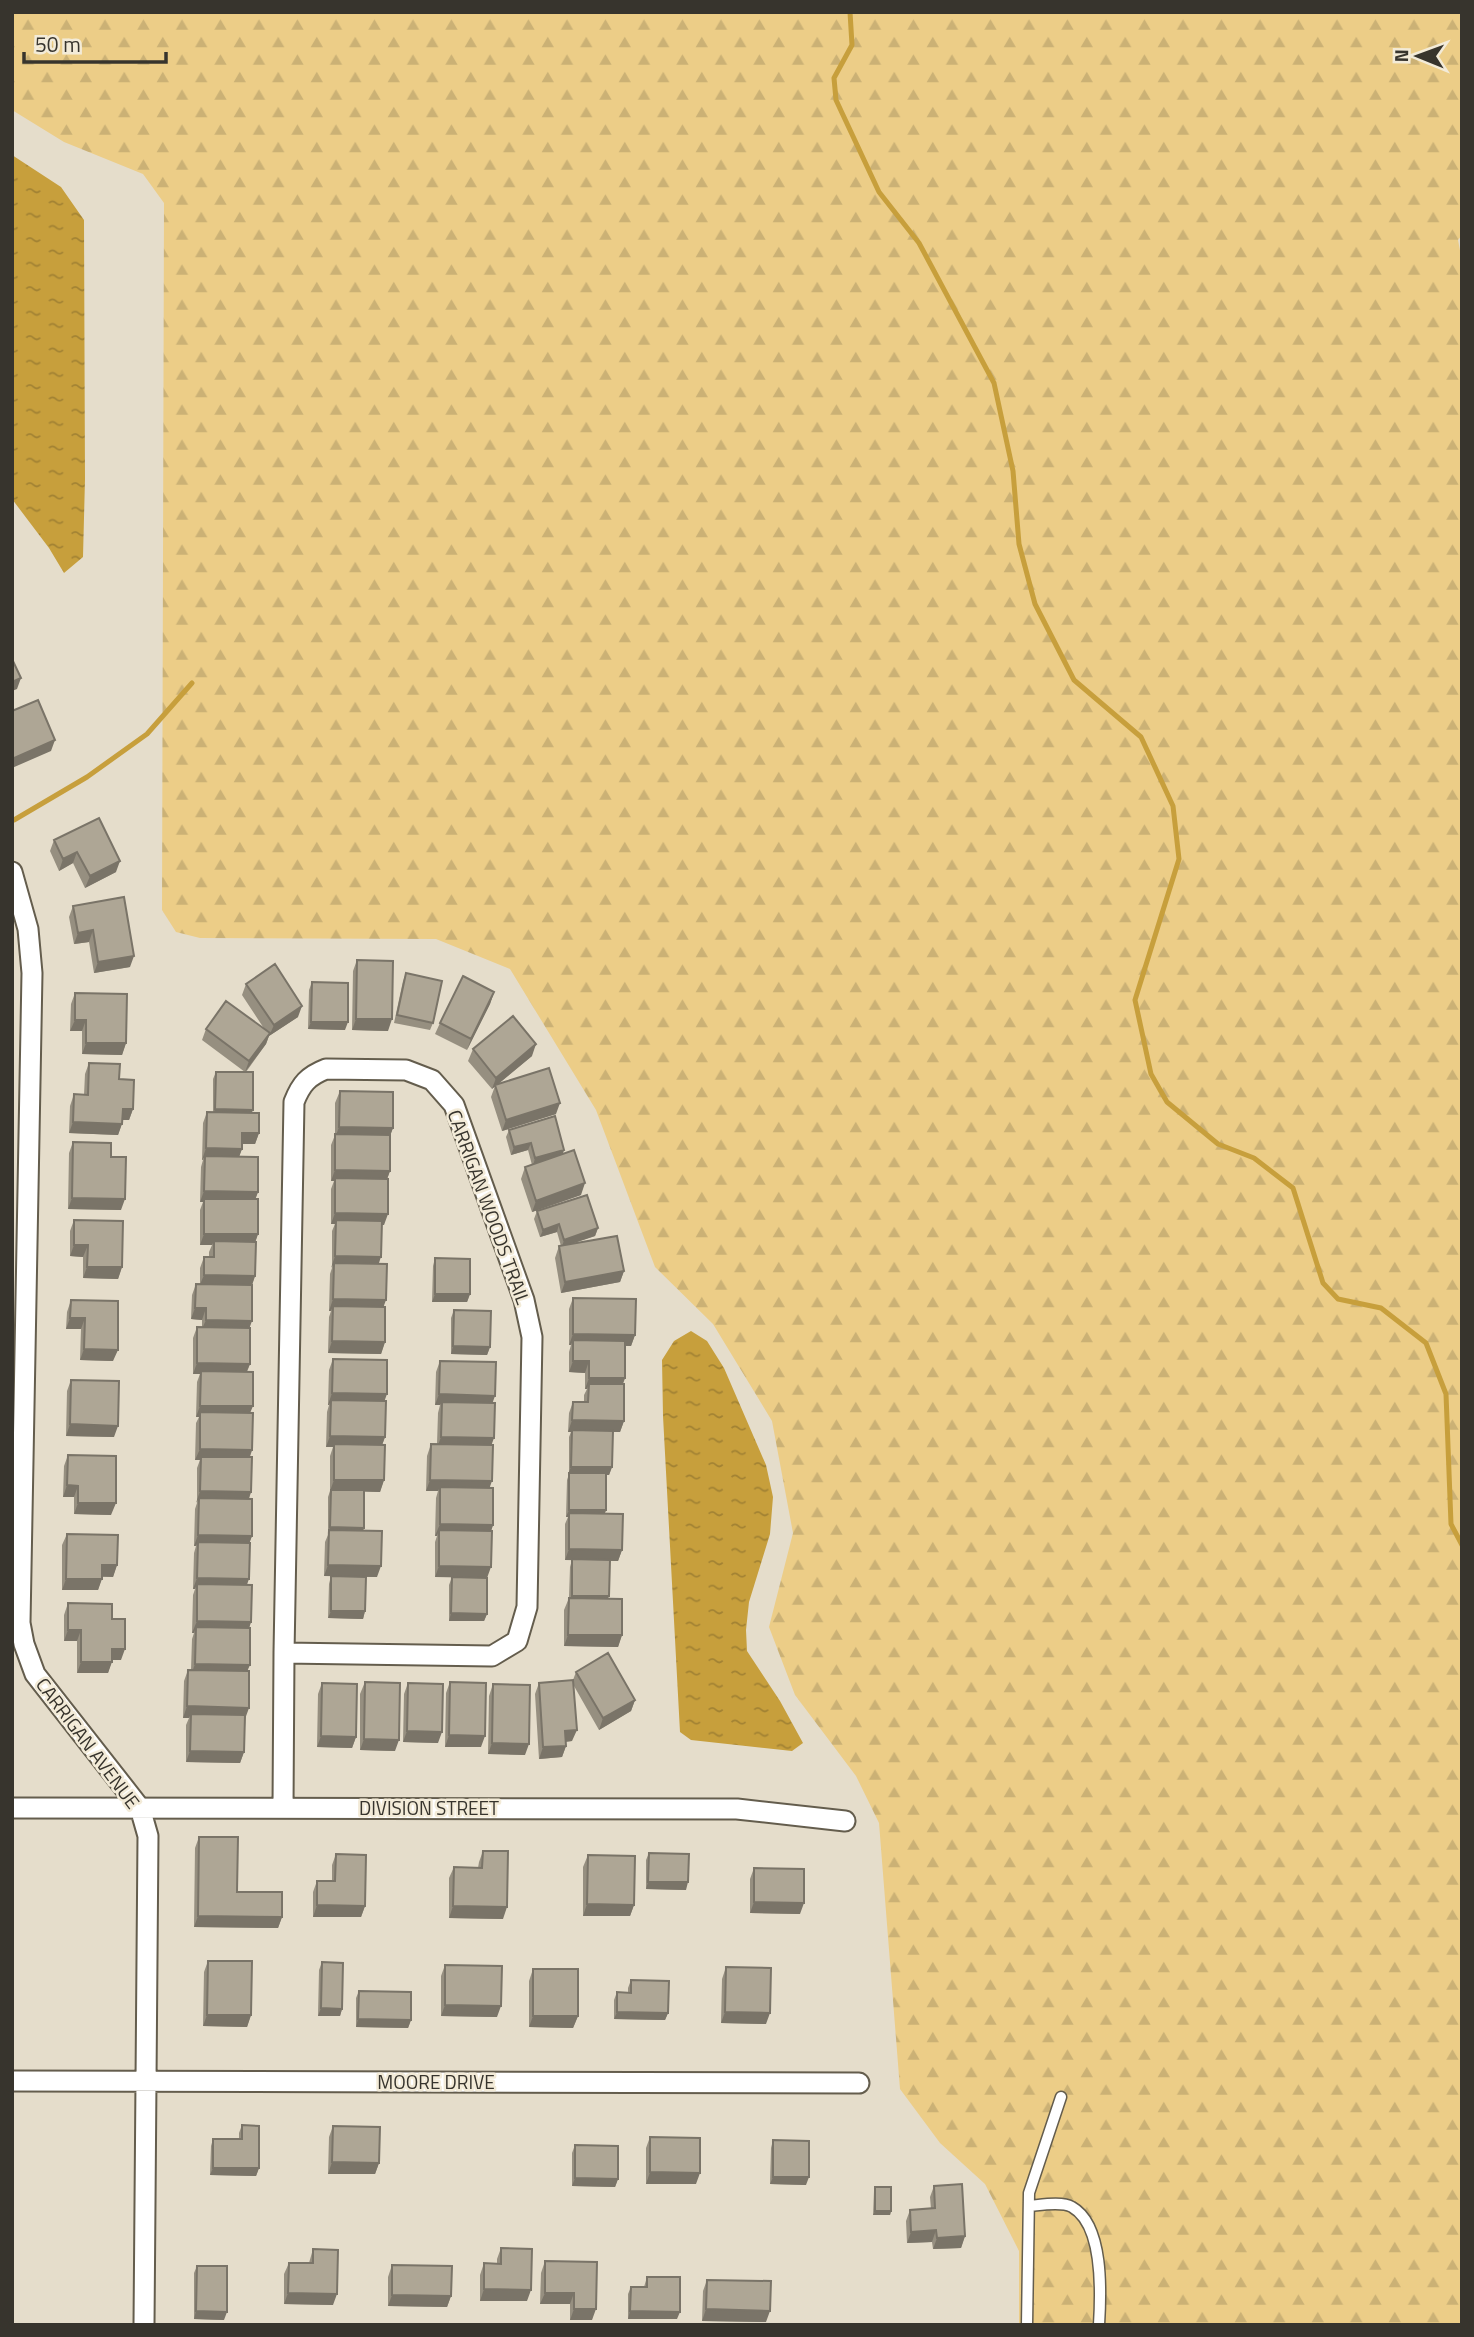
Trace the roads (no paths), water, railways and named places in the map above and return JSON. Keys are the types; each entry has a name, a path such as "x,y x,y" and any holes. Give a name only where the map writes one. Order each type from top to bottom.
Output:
{"street":[{"name":"CARRIGAN AVENUE","path":"12,872 28,929 32,973 18,1644 50,1696 140,1808 148,1836 144,2325"},
{"name":"CARRIGAN WOODS TRAIL","path":"283,1808 284,1653 294,1102 300,1086 310,1075 326,1069 406,1070 432,1080 454,1105 524,1300 532,1337 527,1606 517,1641 492,1656 284,1653"},
{"name":"DIVISION STREET","path":"12,1808 737,1809 845,1821"},
{"name":"MOORE DRIVE","path":"12,2081 859,2083"}],"lane":[{"path":"1027,2325 1029,2193 1061,2097"},
{"path":"1029,2206 1070,2205 1082,2215 1093,2233 1101,2295 1099,2325"}],"water":[{"path":"12,155 61,187 84,220 83,557 64,573 49,548 12,499"},
{"path":"691,1331 707,1341 724,1368 766,1465 773,1497 770,1534 749,1602 747,1651 780,1701 803,1743 792,1751 691,1740 680,1732 662,1360 674,1341"}],"waterway":[{"path":"850,12 852,45 834,78 836,100 879,192 919,243 994,383 1013,471 1019,544 1035,604 1074,680 1141,737 1173,806 1179,859 1135,1000 1151,1074 1167,1102 1218,1144 1254,1158 1293,1188 1323,1283 1338,1299 1381,1308 1426,1343 1446,1394 1451,1524 1462,1545"},
{"path":"14,820 87,777 147,734 192,683"}]}
